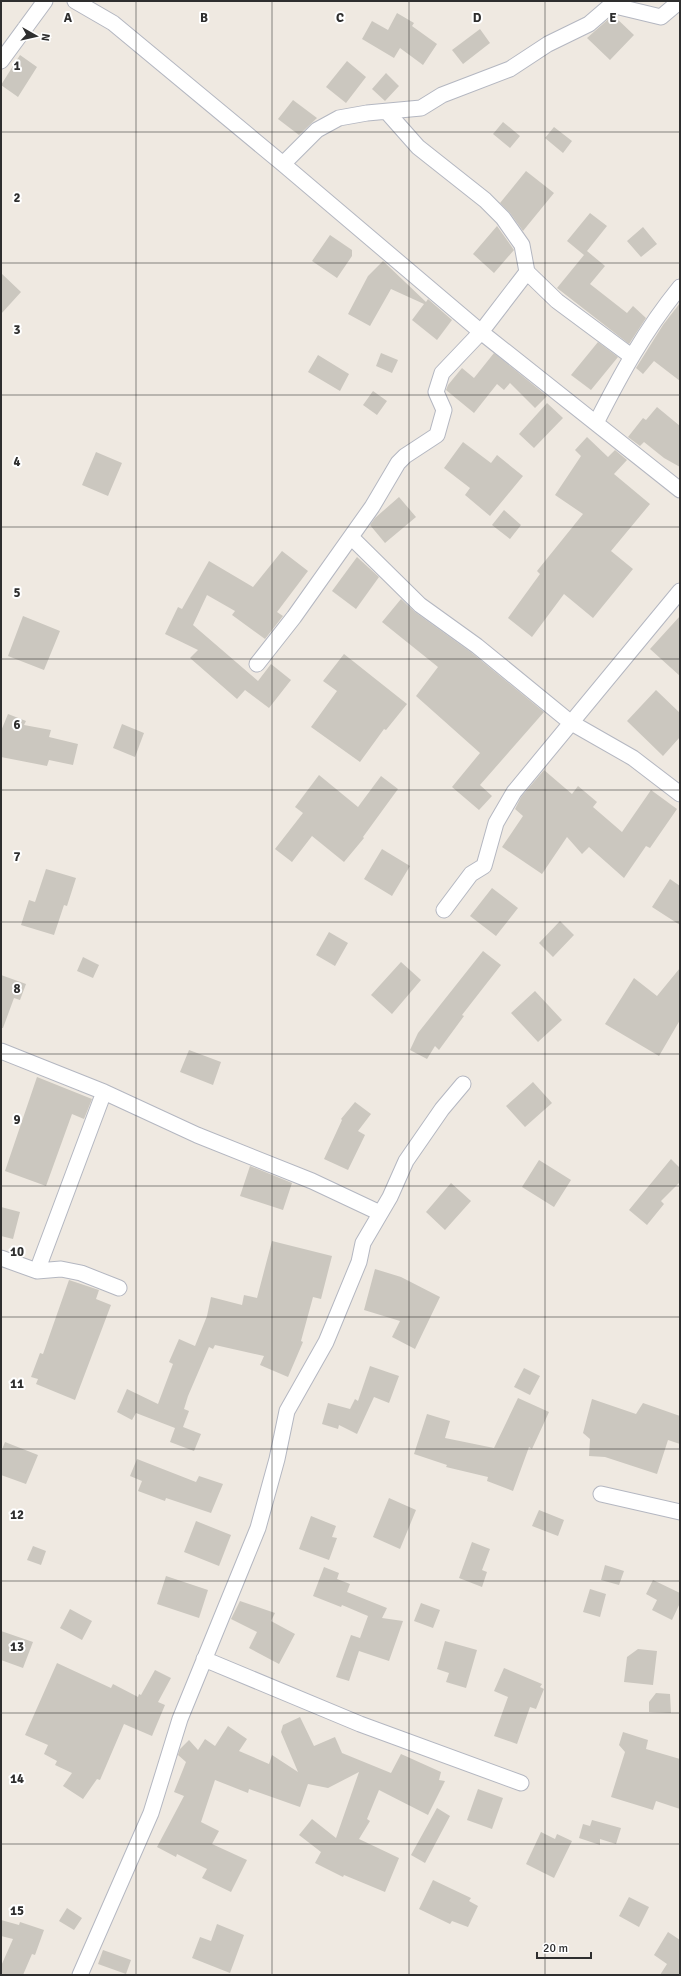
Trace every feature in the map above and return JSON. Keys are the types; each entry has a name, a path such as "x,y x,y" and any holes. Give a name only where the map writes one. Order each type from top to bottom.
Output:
{"street":[{"path":"1,61 44,1"},
{"path":"75,1 113,23 283,164 481,332 680,490"},
{"path":"283,164 317,130 339,118 421,108 442,95 510,69 548,44 588,24 612,3 661,17 680,1"},
{"path":"387,112 418,147 485,200 503,218 522,245 527,272 556,301 631,356"},
{"path":"257,664 294,617 384,491 398,463 405,456 437,435 444,410 436,392 442,372 481,332 527,272"},
{"path":"596,423 631,356 660,312 680,288"},
{"path":"351,537 420,605 477,646 570,722 632,758 680,794"},
{"path":"444,910 471,874 484,866 496,822 514,792 570,722 680,591"},
{"path":"1,1051 104,1092 197,1135 312,1181 380,1213"},
{"path":"80,1975 151,1813 180,1719 258,1528 277,1460 287,1411 326,1342 359,1262 363,1243 390,1197 406,1162 442,1109 463,1084"},
{"path":"37,1271 104,1092"},
{"path":"1,1258 37,1271 61,1269 82,1272 119,1288"},
{"path":"601,1494 680,1512"},
{"path":"204,1659 360,1724 521,1783"}],"building":[{"path":"397,13 414,23 412,26 437,44 423,65 400,48 394,58 362,39 372,21 388,30"},
{"path":"613,15 634,35 610,60 587,38"},
{"path":"480,29 490,43 463,64 452,50"},
{"path":"20,55 37,67 18,97 1,85"},
{"path":"347,61 366,77 346,103 326,87"},
{"path":"386,73 399,86 385,101 372,89"},
{"path":"293,100 317,118 299,135 278,119"},
{"path":"503,122 520,136 510,148 493,134"},
{"path":"554,127 572,141 563,153 545,138"},
{"path":"526,171 554,193 523,231 510,213 500,203"},
{"path":"590,213 607,226 587,251 605,266 590,284 627,313 633,306 646,318 629,344 557,288 584,255 567,241"},
{"path":"497,226 514,250 494,273 473,254"},
{"path":"643,227 657,244 641,257 627,241"},
{"path":"330,235 352,250 352,256 337,278 312,261"},
{"path":"383,261 426,302 428,299 452,320 437,340 412,320 424,304 391,289 370,326 348,314 368,276"},
{"path":"1,273 21,292 1,314"},
{"path":"680,303 680,381 654,361 643,374 636,368 663,325"},
{"path":"598,342 618,357 591,390 571,375"},
{"path":"381,353 398,360 392,373 376,366"},
{"path":"494,353 547,396 535,408 510,383 504,390 497,384 474,413 446,390 448,385 462,368 474,378"},
{"path":"318,355 349,374 340,391 308,372"},
{"path":"373,391 387,401 377,415 363,405"},
{"path":"547,403 563,418 534,448 519,434"},
{"path":"657,407 680,426 680,467 664,458 644,442 640,446 628,437 643,418 646,420"},
{"path":"587,437 608,457 615,450 627,460 614,474 650,504 611,551 633,569 593,618 564,594 532,637 508,618 540,574 537,571 583,514 555,495 581,456 575,450"},
{"path":"463,442 491,463 497,455 523,476 490,516 465,495 470,488 444,468"},
{"path":"96,452 122,463 108,496 82,485"},
{"path":"399,497 416,517 385,543 370,525 375,518"},
{"path":"504,510 521,525 510,539 492,525"},
{"path":"282,551 308,571 277,612 283,616 265,639 232,615 235,611 207,595 193,625 258,681 271,664 291,680 269,708 245,690 237,699 190,658 198,650 165,634 178,607 182,609 209,561 253,587"},
{"path":"357,557 379,577 356,609 332,591"},
{"path":"401,599 415,612 472,653 544,712 480,785 492,796 479,810 452,787 480,753 416,696 438,667 382,622"},
{"path":"23,616 60,631 44,670 8,656"},
{"path":"680,616 680,676 650,649"},
{"path":"344,654 407,704 386,730 384,729 360,762 311,727 337,691 323,681"},
{"path":"656,690 680,713 680,737 663,756 627,721"},
{"path":"8,714 26,721 24,725 51,730 49,737 78,744 73,765 49,760 47,766 1,757 1,731"},
{"path":"122,724 144,733 135,757 113,748"},
{"path":"544,770 572,794 578,786 597,802 593,807 622,832 651,790 677,809 650,848 646,846 624,878 589,847 582,854 567,837 542,874 502,847 523,816 515,809 521,797"},
{"path":"319,775 358,807 381,776 398,789 363,837 364,838 344,862 312,836 292,862 275,849 303,813 295,807"},
{"path":"382,849 410,866 392,896 364,879"},
{"path":"46,869 76,878 67,906 64,905 54,935 21,925 29,900 35,902"},
{"path":"670,879 680,886 680,925 652,907"},
{"path":"492,888 518,908 496,936 470,916"},
{"path":"560,921 574,935 553,957 539,943"},
{"path":"329,932 348,943 335,966 316,955"},
{"path":"483,951 501,965 462,1015 464,1016 439,1050 435,1046 427,1059 410,1050 418,1033"},
{"path":"83,957 99,965 93,978 77,971"},
{"path":"401,962 421,980 392,1014 371,995"},
{"path":"680,968 680,1020 659,1056 605,1024 634,978 657,996"},
{"path":"1,975 26,984 20,1000 14,998 3,1028 1,1028"},
{"path":"535,991 562,1020 538,1042 511,1013"},
{"path":"189,1050 221,1062 213,1085 180,1072"},
{"path":"37,1077 92,1099 84,1119 72,1114 46,1186 5,1171"},
{"path":"533,1082 552,1103 525,1127 506,1106"},
{"path":"355,1102 371,1114 358,1131 365,1135 348,1170 324,1159 342,1120 341,1119"},
{"path":"671,1159 680,1168 680,1182 661,1201 664,1204 647,1225 629,1210"},
{"path":"539,1160 571,1180 554,1207 522,1187"},
{"path":"250,1166 292,1183 283,1210 240,1196"},
{"path":"451,1183 471,1201 445,1230 426,1212"},
{"path":"1,1207 20,1212 13,1239 1,1236"},
{"path":"272,1241 332,1256 321,1299 313,1297 301,1341 303,1342 288,1377 260,1365 264,1356 215,1345 213,1349 209,1347 184,1409 189,1411 183,1427 201,1434 194,1451 170,1442 175,1428 136,1413 132,1420 117,1412 127,1389 158,1404 173,1364 169,1362 179,1339 195,1346 207,1316 211,1297 242,1305 244,1295 257,1298"},
{"path":"375,1269 401,1277 440,1297 415,1349 392,1337 400,1321 364,1310"},
{"path":"69,1280 99,1290 96,1299 111,1305 75,1400 36,1384 38,1379 31,1377 40,1353 43,1354"},
{"path":"370,1366 399,1376 389,1403 374,1397 357,1434 339,1425 338,1429 322,1424 328,1403 350,1409 355,1399 358,1401"},
{"path":"524,1368 540,1376 530,1395 514,1387"},
{"path":"518,1398 549,1412 532,1449 529,1447 513,1491 487,1481 488,1477 446,1467 447,1465 414,1454 427,1414 450,1421 445,1438 494,1448"},
{"path":"592,1399 636,1414 643,1403 680,1416 680,1444 668,1440 657,1474 605,1457 589,1456 590,1439 583,1433"},
{"path":"5,1442 38,1455 26,1484 1,1475 1,1452"},
{"path":"137,1459 196,1482 199,1476 223,1484 211,1513 166,1498 165,1501 138,1491 142,1481 130,1476"},
{"path":"389,1498 416,1510 400,1549 373,1537"},
{"path":"539,1510 564,1520 558,1536 532,1526"},
{"path":"311,1516 336,1526 332,1537 337,1538 329,1560 299,1549"},
{"path":"196,1521 231,1535 219,1566 184,1552"},
{"path":"472,1542 490,1549 482,1570 487,1572 482,1587 459,1578"},
{"path":"33,1546 46,1551 41,1565 27,1560"},
{"path":"605,1565 624,1571 619,1585 601,1580"},
{"path":"324,1567 339,1573 337,1579 350,1584 347,1592 387,1608 382,1618 403,1621 389,1661 359,1651 349,1681 336,1677 351,1635 360,1638 368,1616 342,1605 341,1607 313,1596"},
{"path":"166,1576 208,1590 199,1618 157,1604"},
{"path":"653,1580 680,1593 680,1603 672,1620 652,1610 657,1600 646,1594"},
{"path":"590,1589 606,1594 600,1617 583,1612"},
{"path":"240,1601 275,1613 271,1621 295,1634 279,1664 249,1648 257,1632 231,1619"},
{"path":"421,1603 440,1610 433,1628 414,1621"},
{"path":"70,1609 92,1621 82,1640 60,1628"},
{"path":"1,1631 33,1642 23,1668 1,1660"},
{"path":"445,1641 477,1650 466,1688 446,1682 449,1673 437,1669"},
{"path":"638,1649 657,1651 653,1685 624,1682 627,1657"},
{"path":"57,1663 111,1688 113,1684 138,1697 139,1694 141,1695 155,1670 171,1678 158,1702 165,1705 152,1736 124,1724 100,1780 97,1779 83,1799 63,1786 72,1773 55,1765 57,1761 44,1754 48,1745 25,1735"},
{"path":"504,1668 542,1684 540,1687 544,1689 536,1709 530,1707 517,1744 494,1736 508,1697 494,1691"},
{"path":"656,1693 670,1694 671,1713 649,1712 649,1702"},
{"path":"300,1717 314,1746 335,1737 342,1753 391,1773 401,1754 441,1772 439,1780 445,1781 428,1815 379,1790 367,1819 370,1821 359,1839 399,1858 385,1892 344,1875 343,1877 315,1863 321,1852 299,1835 312,1819 336,1838 359,1772 328,1788 308,1784 300,1807 249,1789 248,1793 215,1780 201,1822 219,1831 212,1844 247,1860 231,1892 202,1878 207,1869 177,1854 176,1857 157,1847 184,1796 174,1792 186,1762 178,1755 180,1749 189,1740 198,1750 205,1739 215,1746 228,1726 247,1739 239,1751 269,1764 272,1755 298,1772 281,1732 283,1725"},
{"path":"623,1732 648,1740 646,1749 680,1759 680,1809 656,1801 653,1810 611,1797 625,1752 619,1745"},
{"path":"478,1789 503,1798 492,1829 467,1820"},
{"path":"437,1808 450,1816 425,1863 411,1855"},
{"path":"592,1820 621,1828 616,1844 600,1839 600,1845 579,1838 583,1824 590,1826"},
{"path":"541,1832 555,1839 557,1834 572,1841 554,1878 526,1864"},
{"path":"433,1880 471,1898 469,1901 478,1906 468,1927 452,1921 450,1924 419,1909"},
{"path":"629,1897 649,1907 639,1927 619,1916"},
{"path":"67,1908 82,1918 74,1930 59,1921"},
{"path":"1,1920 19,1925 20,1922 44,1930 35,1955 32,1954 23,1975 1,1975 1,1966 13,1939 1,1936"},
{"path":"217,1924 244,1935 230,1973 192,1958 200,1937 211,1941"},
{"path":"668,1932 680,1940 680,1975 660,1975 667,1964 654,1955"},
{"path":"103,1950 131,1960 126,1974 98,1964"}]}
